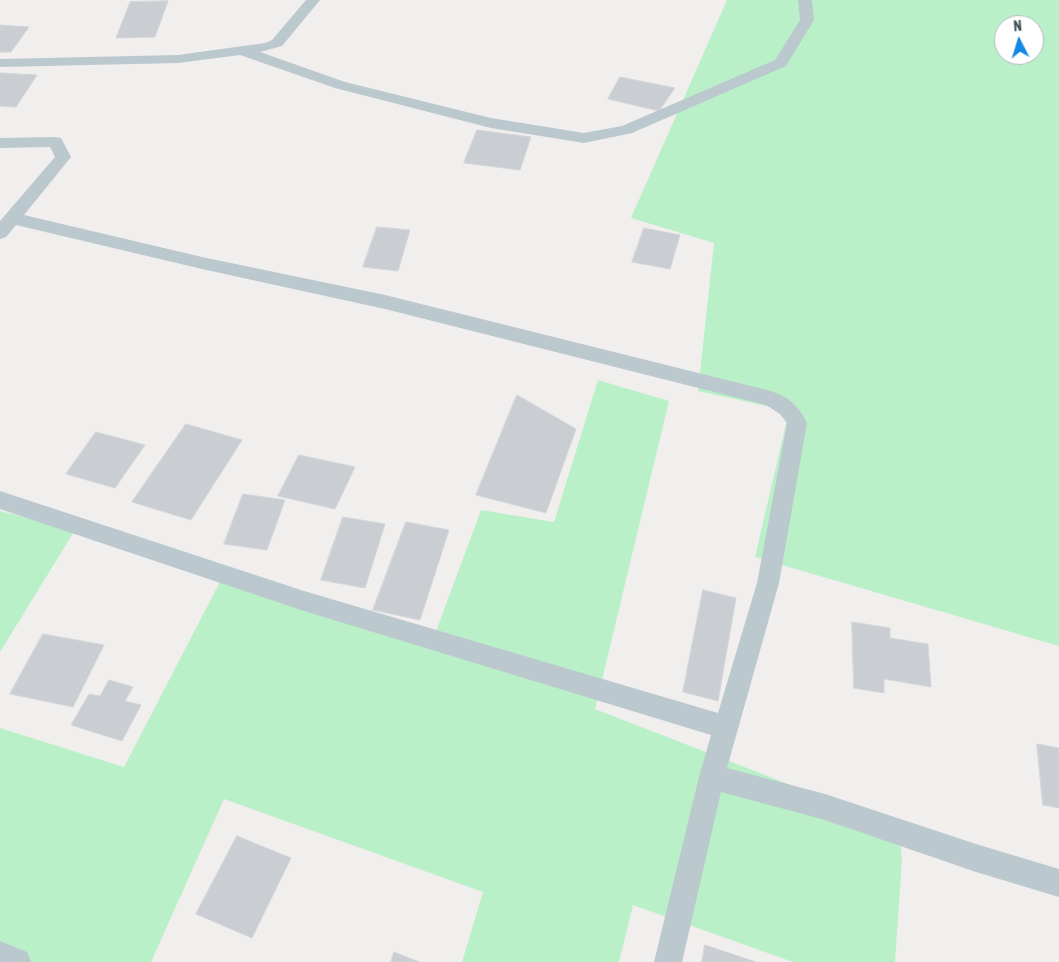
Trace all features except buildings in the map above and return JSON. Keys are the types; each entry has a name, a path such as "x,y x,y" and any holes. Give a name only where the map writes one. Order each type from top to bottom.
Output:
{"street":[{"path":"0,63 178,59 268,47 277,44 313,0"},
{"path":"242,51 340,85 492,123 584,138 626,130 781,63 807,20 805,0"},
{"path":"0,143 55,142 63,157 7,226 202,263 385,302 612,357 771,399 783,404 791,412 797,423 768,583 725,727 668,962"},
{"path":"0,500 304,601 725,727"},
{"path":"712,777 825,807 976,858 1059,883"},
{"path":"0,955 18,962"}],"green space":[{"path":"727,0 1059,0 1059,646 755,557 789,411 698,391 714,243 631,218"},
{"path":"598,380 669,401 595,709 899,827 902,860 895,962 793,962 633,905 619,962 462,962 483,892 224,799 151,962 0,962 0,728 124,767 222,578 431,645 481,510 554,522"},
{"path":"0,511 75,530 0,652"}]}
